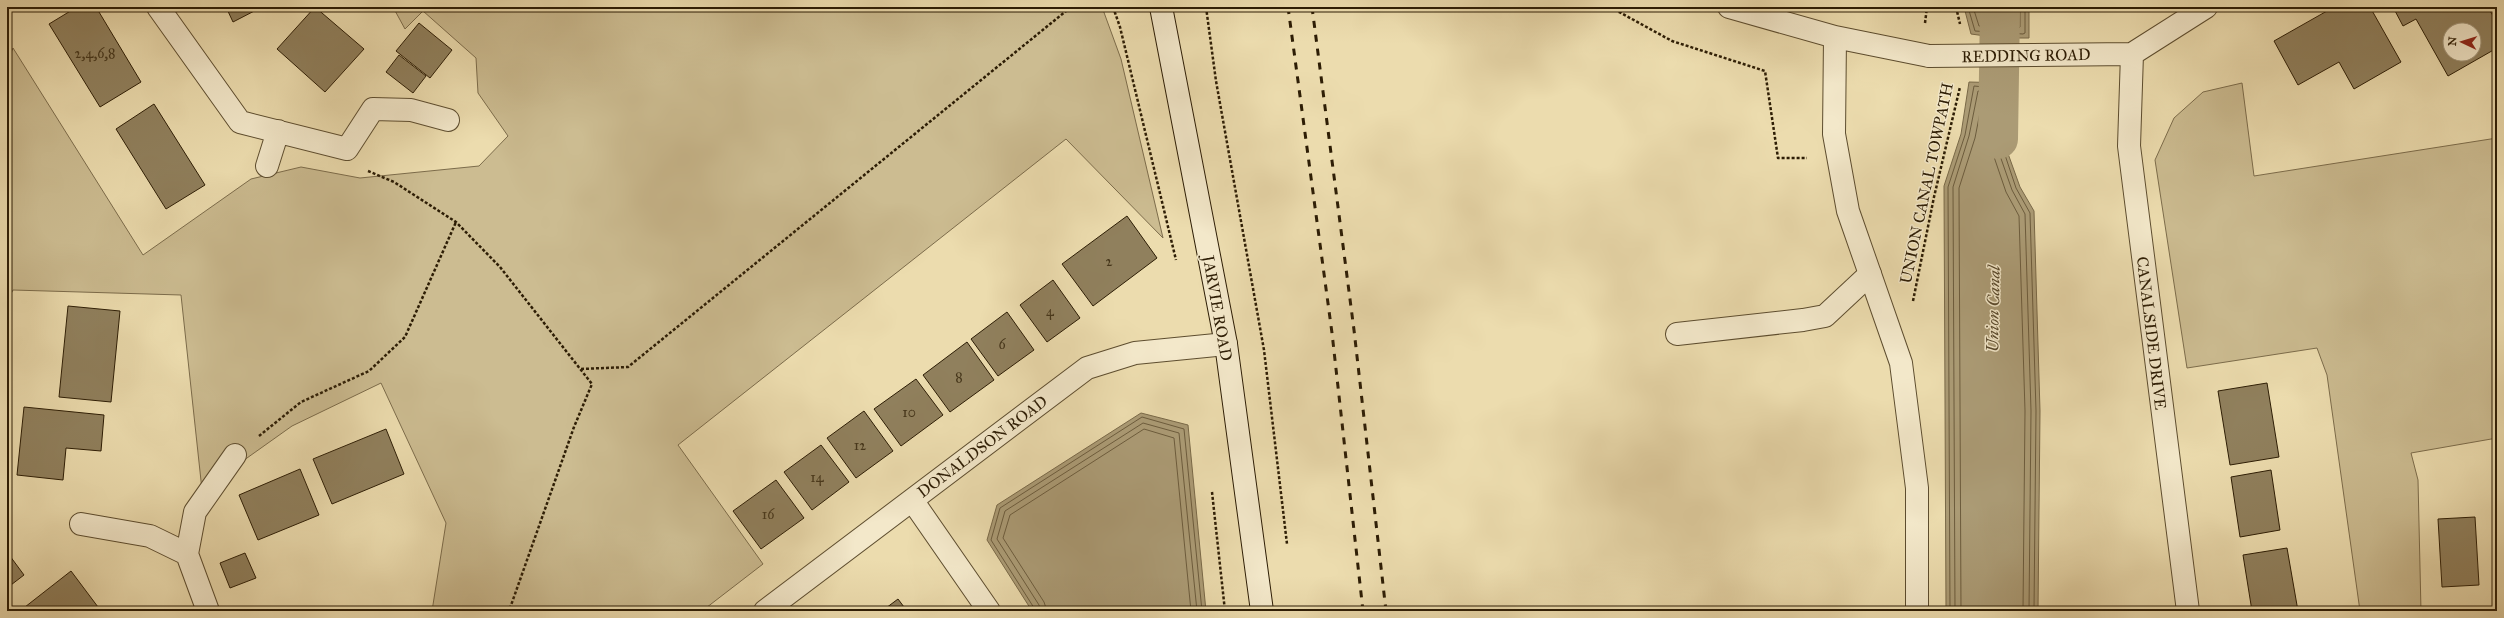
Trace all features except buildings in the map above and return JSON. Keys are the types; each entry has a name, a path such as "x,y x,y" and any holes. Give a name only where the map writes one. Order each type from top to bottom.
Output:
{"street":[{"path":"158,7 240,122 347,149 373,109 411,110 448,120"},
{"name":"JARVIE ROAD","path":"1161,7 1226,344 1262,611"},
{"name":"REDDING ROAD","path":"1729,7 1835,37 1929,56 2132,54"},
{"path":"2132,54 2206,7"},
{"path":"1835,37 1834,134 1848,211 1901,363 1917,488 1917,611"},
{"name":"CANALSIDE DRIVE","path":"2132,54 2129,146 2188,611"},
{"path":"267,166 278,132"},
{"path":"1677,334 1803,320 1824,316 1870,274"},
{"name":"DONALDSON ROAD","path":"765,611 1086,368 1135,353 1226,344"},
{"path":"208,611 187,554 195,512 235,455"},
{"path":"912,500 989,611"},
{"path":"81,524 150,536 187,554"}],"path":[{"path":"581,369 628,367 1071,7"},
{"path":"1113,7 1120,28 1176,263"},
{"path":"1206,7 1216,81 1264,350 1287,548"},
{"path":"1610,7 1672,41 1765,71 1778,158 1838,158"},
{"path":"1956,7 1961,31"},
{"name":"UNION CANAL TOWPATH","path":"1913,302 1960,80"},
{"path":"366,170 394,182 456,222 500,267 592,384 574,428 509,611"},
{"path":"235,455 301,402 369,371 405,337 456,222"},
{"path":"1212,487 1225,611"}],"shaded area":[{"path":"393,7 1102,7 1121,59 1163,238 1066,139 678,445 763,564 702,611 432,611 446,523 381,383 292,426 202,490 181,295 13,290 7,301 7,63 13,48 143,255 251,179 301,167 360,178 479,166 508,136 478,93 476,58 423,11 405,29"},
{"path":"2242,83 2254,176 2497,138 2497,438 2411,453 2418,480 2421,611 2360,611 2327,375 2317,348 2187,368 2155,160 2174,118 2203,92"}],"water":[{"path":"1964,7 2029,7 2029,38 2000,38 1971,34"},
{"path":"1969,82 2009,83 2006,148 2020,187 2034,211 2040,411 2038,611 1946,611 1944,186 1961,134"},
{"path":"1141,413 1188,425 1206,611 1032,611 987,540 997,505"}],"waterway":[{"name":"Union Canal","path":"1998,139 2000,7"}],"railway":[{"path":"1288,7 1332,333 1363,611"},
{"path":"1312,7 1354,330 1386,611"}]}
